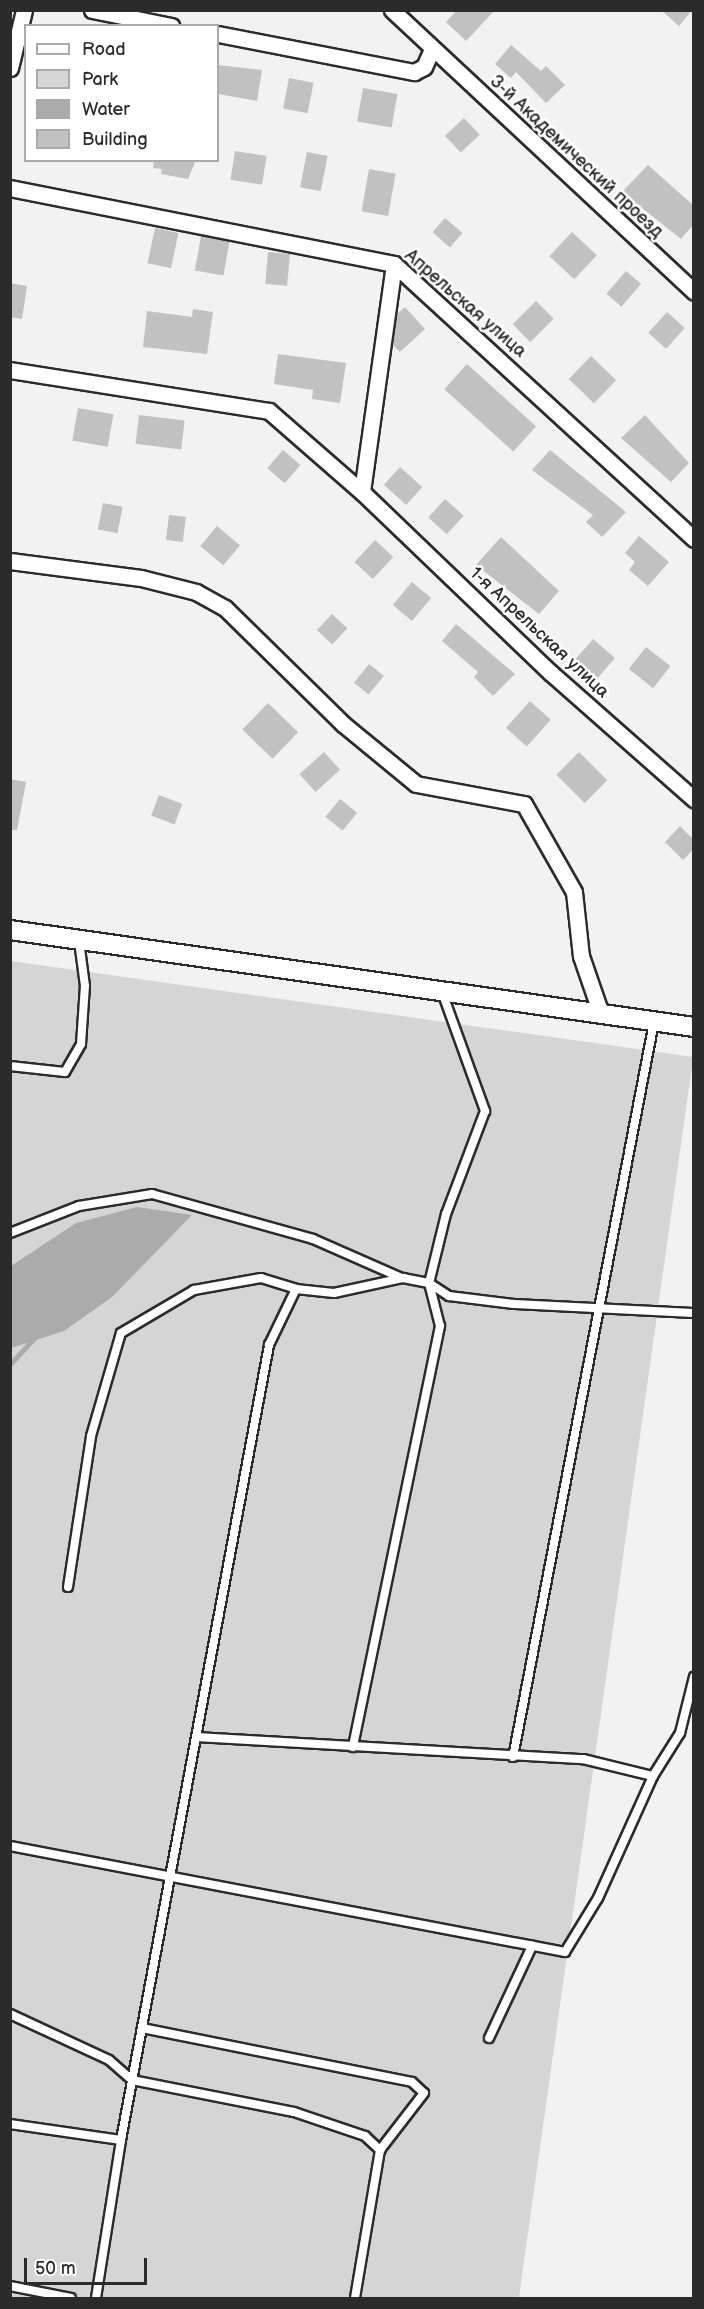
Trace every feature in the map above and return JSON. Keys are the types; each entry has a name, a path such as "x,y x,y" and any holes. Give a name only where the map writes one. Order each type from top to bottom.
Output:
{"street":[{"path":"10,68 24,10"},
{"path":"92,10 161,24"},
{"name":"3-й Академический проезд","path":"392,10 431,51 693,292"},
{"path":"219,34 414,72 424,67 431,51"},
{"name":"Апрельская улица","path":"10,188 394,264 693,539"},
{"path":"362,492 394,264"},
{"name":"1-я Апрельская улица","path":"10,370 269,411 362,492 551,673 693,799"},
{"path":"10,561 141,578 196,592 225,608 343,723 416,784 524,804 574,892 581,956 601,1014"},
{"path":"10,930 693,1027"}],"lane":[{"path":"10,1066 65,1072 81,1044 85,986 79,939"},
{"path":"353,1747 440,1326 429,1283 446,1214 485,1111 442,991"},
{"path":"513,1756 601,1311 654,1022"},
{"path":"10,1233 79,1206 152,1194 313,1239 402,1278 429,1283 449,1296 601,1311 693,1313"},
{"path":"68,1587 91,1436 121,1333 194,1290 261,1278 296,1289 334,1293 402,1278"},
{"path":"96,2298 121,2140 269,1345 296,1289"},
{"path":"10,1846 565,1952 598,1898 653,1776 680,1733 693,1677"},
{"path":"196,1737 583,1759 653,1776"},
{"path":"489,2038 532,1946"},
{"path":"10,2014 109,2060 132,2080 294,2112 365,2136 380,2150"},
{"path":"142,2028 412,2082 424,2093 380,2150 355,2298"},
{"path":"10,2124 121,2140"},
{"path":"10,2286 71,2298"}],"green space":[{"path":"11,961 693,1057 519,2298 10,2298"}],"water":[{"path":"137,1207 192,1215 112,1297 64,1331 11,1348 11,1266 76,1223"}],"building":[{"path":"457,10 495,10 466,41 446,22"},
{"path":"661,10 692,10 679,26"},
{"path":"511,45 541,71 546,66 565,85 546,103 516,72 511,78 495,64"},
{"path":"219,65 262,70 257,101 219,94"},
{"path":"289,78 314,83 308,113 283,108"},
{"path":"363,88 397,94 392,128 357,121"},
{"path":"464,118 480,135 461,153 445,136"},
{"path":"235,151 267,156 262,185 230,180"},
{"path":"307,152 328,156 321,191 300,187"},
{"path":"154,162 195,162 188,179 161,174 162,169 153,168"},
{"path":"648,165 693,205 693,225 681,239 622,192"},
{"path":"369,169 396,174 388,216 362,211"},
{"path":"445,218 462,233 450,247 433,232"},
{"path":"155,228 178,233 171,268 148,263"},
{"path":"572,232 597,255 574,279 549,256"},
{"path":"201,236 230,241 223,276 195,270"},
{"path":"268,252 290,254 287,286 265,284"},
{"path":"626,271 641,284 621,307 606,294"},
{"path":"10,283 27,286 22,319 10,317"},
{"path":"536,301 554,319 530,342 513,324"},
{"path":"405,307 425,329 400,352 393,345 397,314"},
{"path":"193,309 213,312 207,354 143,347 147,311 192,317"},
{"path":"667,312 685,328 666,349 648,333"},
{"path":"278,354 346,363 340,403 312,399 313,390 274,384"},
{"path":"591,356 616,380 594,403 569,379"},
{"path":"467,364 536,426 513,451 444,389"},
{"path":"78,408 113,414 108,447 72,440"},
{"path":"139,415 185,421 181,449 135,444"},
{"path":"645,415 689,463 671,482 621,438"},
{"path":"283,450 300,465 285,483 267,468"},
{"path":"550,450 626,512 602,537 586,522 593,515 532,470"},
{"path":"400,467 422,487 406,505 384,485"},
{"path":"445,499 464,516 447,534 428,518"},
{"path":"103,503 123,507 117,533 98,530"},
{"path":"169,515 186,517 183,542 166,540"},
{"path":"217,526 240,545 223,565 200,546"},
{"path":"639,536 669,562 648,586 629,570 635,562 625,553"},
{"path":"501,537 559,591 539,614 476,565"},
{"path":"375,540 393,557 373,579 355,562"},
{"path":"412,582 431,598 412,621 393,605"},
{"path":"332,614 347,628 332,644 317,630"},
{"path":"456,624 515,674 493,696 474,677 478,672 442,641"},
{"path":"593,639 615,658 595,681 573,662"},
{"path":"646,647 670,666 653,688 629,669"},
{"path":"369,664 384,676 369,695 354,683"},
{"path":"530,701 551,720 527,746 506,728"},
{"path":"268,703 298,732 273,759 242,730"},
{"path":"324,752 340,770 316,792 299,774"},
{"path":"579,752 607,780 585,803 556,775"},
{"path":"10,779 26,782 17,830 10,830"},
{"path":"159,795 182,804 174,824 151,816"},
{"path":"340,799 357,813 343,831 326,817"},
{"path":"680,826 693,839 693,850 683,860 665,842"}],"waterway":[{"path":"10,1364 34,1338"}]}
